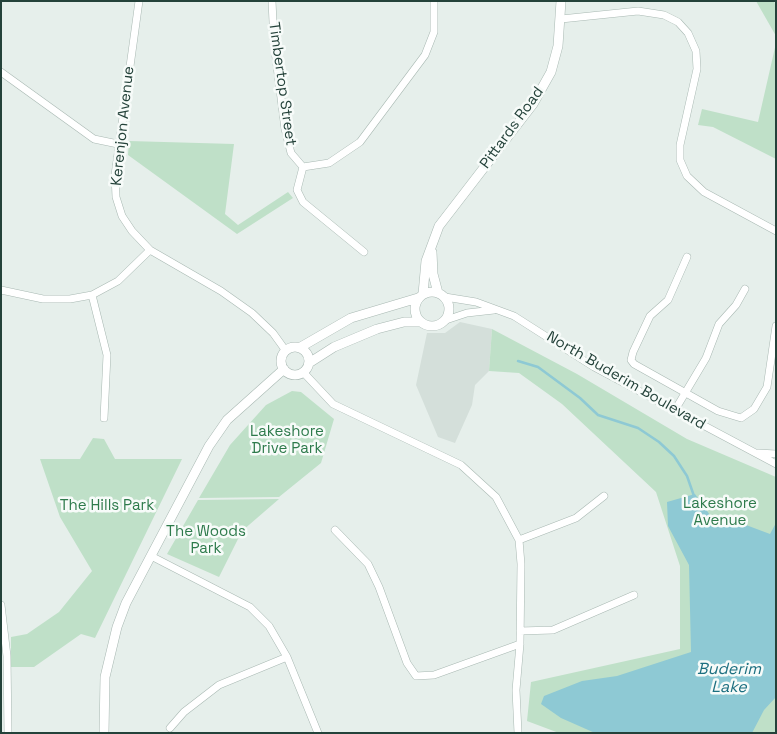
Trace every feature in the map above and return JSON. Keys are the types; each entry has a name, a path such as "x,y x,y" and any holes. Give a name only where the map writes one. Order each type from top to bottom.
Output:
{"street":[{"name":"Kerenjon Avenue","path":"139,1 115,175 116,197 122,216 150,250 221,291 252,313 273,333 286,351"},
{"name":"Timbertop Street","path":"272,1 274,43 285,129 291,153 303,167"},
{"path":"364,252 303,202 297,190 303,167 329,163 360,142 425,55 434,32 434,1"},
{"name":"Pittards Road","path":"421,296 426,261 439,226 532,104 551,72 558,46 561,1"},
{"path":"561,19 638,11 664,14 678,22 688,33 696,52 698,69 680,145 680,160 687,176 704,192 776,231"},
{"path":"1,72 94,139 118,144"},
{"path":"432,241 433,274 441,295 449,308 446,320 433,327 420,322 404,322 377,328 334,347 309,364 302,372 291,374 284,369 282,358 286,351 299,348 351,318 421,296 441,295"},
{"path":"1,290 43,299 70,299 92,295 118,281 150,250"},
{"path":"687,257 670,296 650,316 631,360 634,364 726,416 741,418 750,414 760,402 767,387 776,326"},
{"path":"675,410 706,358 720,324 736,305 745,289"},
{"path":"92,295 107,355 104,418"},
{"name":"North Buderim Boulevard","path":"441,295 476,302 514,316 594,367 776,464"},
{"path":"420,322 415,313 421,296"},
{"name":"North Buderim Boulevard","path":"446,320 467,313 497,310"},
{"path":"299,348 306,352 309,364"},
{"path":"104,733 105,677 117,627 126,603 209,446 219,431 258,391 284,369"},
{"path":"302,372 333,404 460,465 496,497 519,540 521,564 520,644 516,690 518,733"},
{"name":"North Buderim Boulevard","path":"755,453 776,454"},
{"path":"519,540 576,518 604,496"},
{"path":"335,530 368,564 379,586 407,663 416,676 434,675 520,644"},
{"path":"151,556 250,607 269,626 287,657 318,733"},
{"path":"520,630 553,630 634,595"},
{"path":"1,605 8,733"},
{"path":"170,728 184,712 219,685 287,657"}],"shaded area":[{"path":"460,322 492,329 489,371 475,385 472,405 455,443 438,437 416,385 427,333 445,333"}],"green space":[{"path":"756,1 774,1 776,7 776,36"},
{"path":"776,43 776,159 713,127 698,125 702,109 758,122"},
{"path":"129,141 234,144 225,214 238,225 288,192 293,198 237,234 128,155"},
{"name":"Lakeshore Avenue","path":"492,329 577,374 687,439 776,477 776,733 559,733 527,721 531,682 680,649 680,566 656,492 562,404 519,373 489,371"},
{"name":"Lakeshore Drive Park","path":"292,391 301,392 334,419 321,463 279,497 199,498 230,445 266,405"},
{"name":"The Hills Park","path":"93,438 104,439 115,459 182,459 95,638 81,634 34,667 11,667 11,637 27,634 59,612 92,571 60,517 40,459 80,459"},
{"name":"The Woods Park","path":"279,499 242,531 219,577 167,554 198,500"}],"water":[{"name":"Buderim Lake","path":"695,494 717,525 738,522 770,534 776,523 776,697 764,710 752,733 595,733 561,718 541,704 544,696 582,681 617,676 691,652 689,565 668,526 667,502"}],"waterway":[{"path":"518,361 538,367 580,398 598,415 638,428 659,442 674,456 687,476 694,496"}]}
